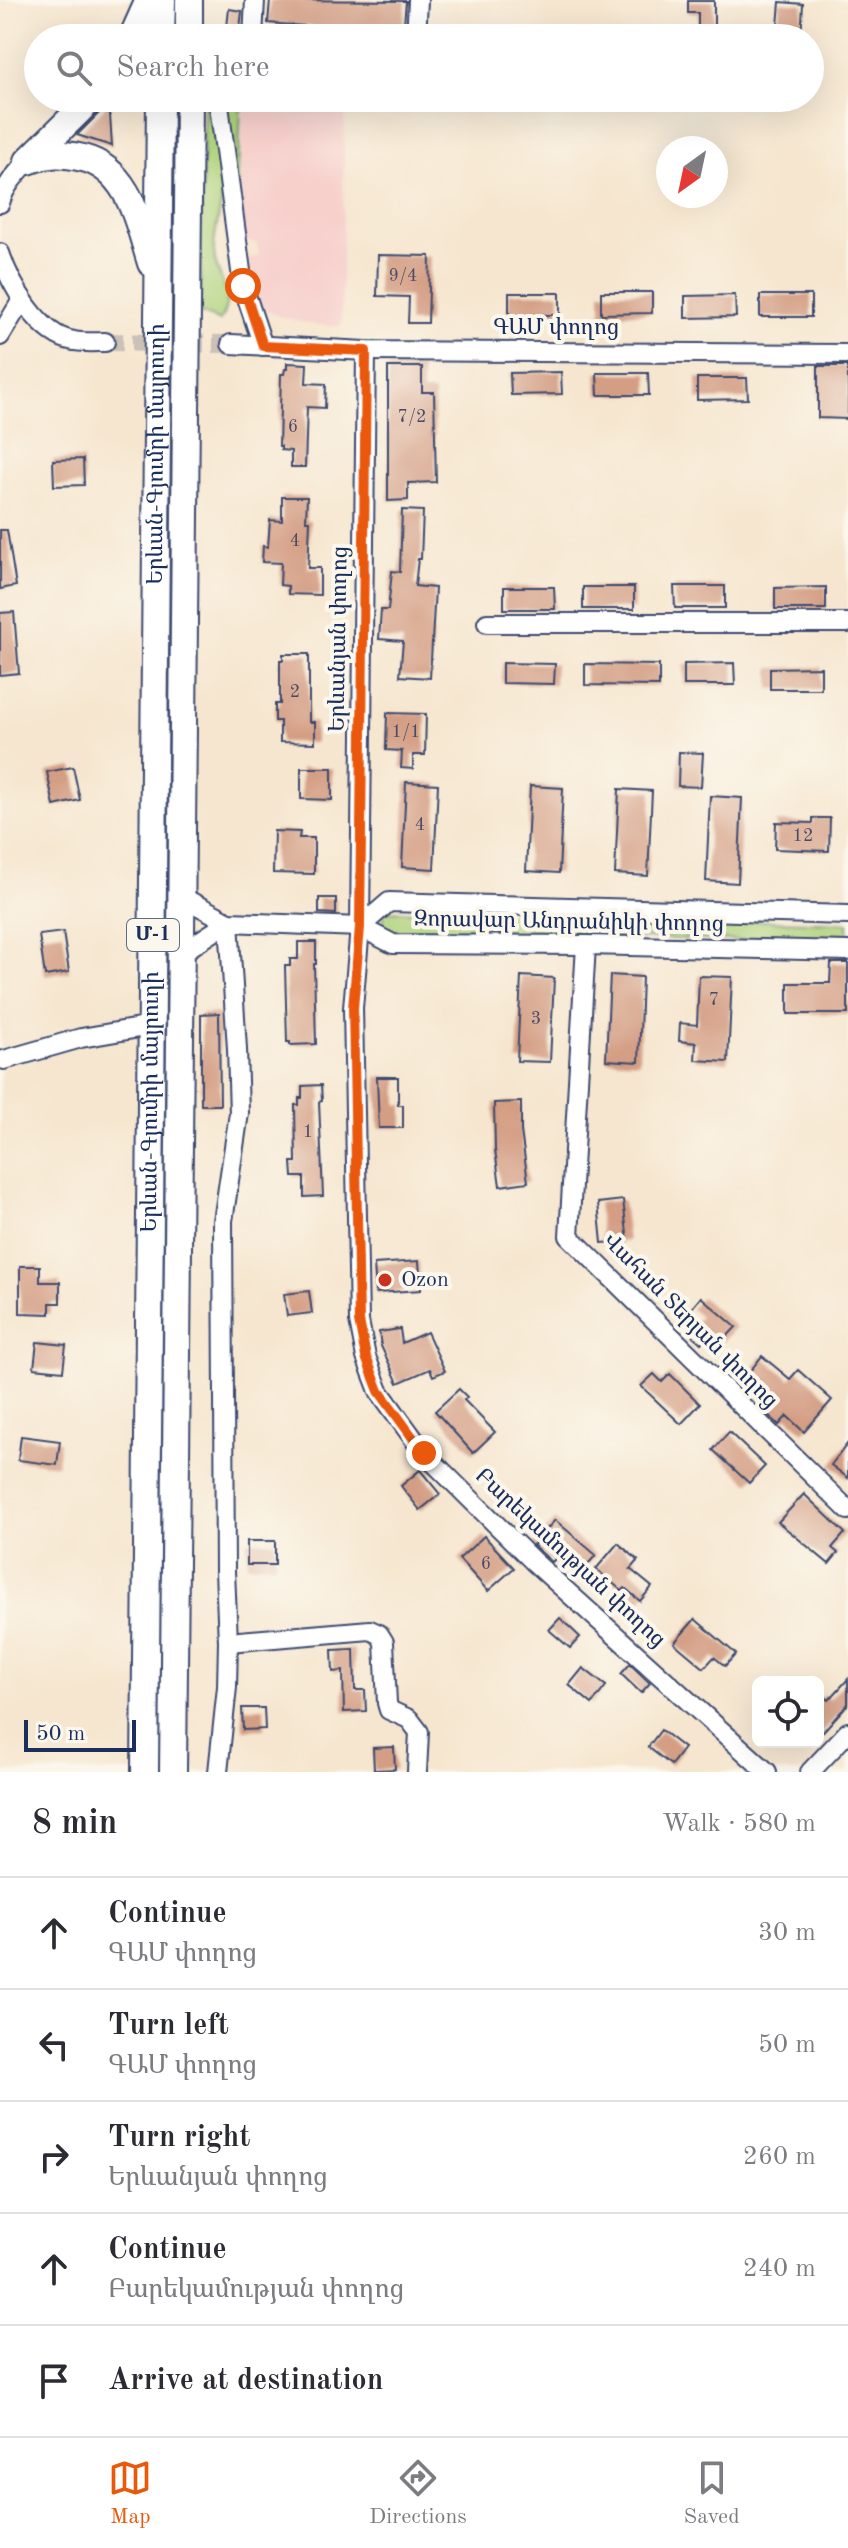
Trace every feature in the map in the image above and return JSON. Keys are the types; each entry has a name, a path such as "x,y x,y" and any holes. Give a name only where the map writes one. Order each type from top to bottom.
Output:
{"highway":[{"path":"138,24 149,0"},
{"path":"161,24 162,0"},
{"path":"189,0 189,24"},
{"path":"28,161 78,112"},
{"name":"Երևան-Գյումրի մայրուղի","path":"145,1772 160,112"},
{"name":"Երևան-Գյումրի մայրուղի","path":"173,1772 189,112"},
{"path":"28,161 51,153 68,155 95,161 114,174 129,196 157,284"},
{"path":"150,1185 179,1185"}],"street":[{"path":"254,24 255,0"},
{"path":"417,24 418,0"},
{"path":"220,112 243,286 263,346"},
{"path":"0,203 13,178 28,161"},
{"path":"0,253 22,300 41,323 70,341 105,342"},
{"path":"0,336 22,300"},
{"name":"ԳԱՄ փողոց","path":"231,344 366,351 848,354"},
{"name":"Երևանյան փողոց","path":"360,927 366,351"},
{"path":"487,623 848,623"},
{"path":"182,897 229,922 360,927"},
{"name":"Զորավար Անդրանիկի փողոց","path":"848,915 389,902 360,927 393,944 848,951"},
{"path":"181,953 229,922"},
{"path":"218,1772 227,1687 228,1642 223,1221 239,1113 229,922"},
{"name":"Բարեկամության փողոց","path":"360,927 353,1008 359,1321 366,1357 379,1391 424,1453 533,1561 767,1772"},
{"name":"Վահան Տերյան փողոց","path":"586,945 569,1236 848,1510"},
{"path":"4,1060 81,1038 151,1026"},
{"path":"228,1642 370,1630 379,1634 384,1642 389,1710 409,1719 419,1732 417,1772"},
{"path":"810,1772 848,1732"}],"shaded area":[{"path":"243,112 345,112 341,326 293,320 276,315 257,303 248,258 259,256 257,244 243,240 240,185"}],"green space":[{"path":"169,112 180,112 177,314 167,313"},
{"path":"204,112 208,112 221,171 222,194 215,236 215,261 227,300 220,321 200,313"},
{"path":"241,112 237,199 227,113"},
{"path":"167,395 178,395 170,1170 159,1170"},
{"path":"384,911 848,923 848,943 383,932"},
{"path":"159,1199 170,1199 164,1772 153,1772"}],"building":[{"path":"270,0 406,1 404,24 268,23"},
{"path":"688,1 714,1 714,24 698,24 698,13 688,13"},
{"path":"780,2 803,4 802,24 778,24"},
{"path":"229,9 242,11 240,24 227,24"},
{"path":"100,112 110,112 112,146 77,135"},
{"path":"378,255 430,256 428,323 408,323 409,297 377,296"},
{"path":"601,292 652,292 652,313 601,314"},
{"path":"509,293 560,293 560,315 509,315"},
{"path":"735,295 736,317 685,318 685,296"},
{"path":"760,295 811,295 811,317 760,317"},
{"path":"287,363 307,364 306,383 326,384 325,408 307,407 305,467 291,467 291,451 281,450 279,446 281,374 287,369"},
{"path":"818,366 848,366 848,419 818,418"},
{"path":"388,367 422,367 422,392 434,392 436,482 408,483 408,500 388,501"},
{"path":"561,372 562,394 511,395 510,373"},
{"path":"597,373 648,373 649,395 598,395"},
{"path":"697,378 747,378 748,399 697,400"},
{"path":"83,459 84,485 54,486 53,460"},
{"path":"282,497 307,497 306,521 310,521 308,568 320,568 320,595 288,594 288,586 280,585 281,563 262,562 263,546 268,547 270,520 282,521"},
{"path":"402,510 423,511 421,559 418,559 415,586 435,588 430,678 400,676 403,641 379,639 381,610 388,610 392,571 400,572"},
{"path":"0,530 7,530 16,586 0,589"},
{"path":"674,586 725,586 725,608 675,608"},
{"path":"504,587 554,587 555,609 504,609"},
{"path":"583,587 634,587 634,609 583,609"},
{"path":"826,587 826,609 775,609 775,588"},
{"path":"14,612 19,673 0,675 0,613"},
{"path":"283,654 309,654 309,722 315,722 315,743 280,742 280,721 275,721 275,704 280,704 280,660 283,660"},
{"path":"502,663 555,664 554,684 502,683"},
{"path":"734,663 735,685 684,685 684,664"},
{"path":"585,664 659,665 659,686 585,685"},
{"path":"821,667 821,689 770,689 770,668"},
{"path":"387,713 426,714 425,755 413,755 413,769 401,768 402,751 386,750"},
{"path":"679,752 703,753 701,787 678,786"},
{"path":"73,767 80,800 54,806 47,772"},
{"path":"301,768 332,768 332,800 301,799"},
{"path":"406,782 438,784 434,869 402,867"},
{"path":"530,786 563,788 559,873 526,871"},
{"path":"619,789 652,791 648,876 615,874"},
{"path":"710,796 742,798 738,883 706,881"},
{"path":"813,818 830,818 829,851 775,849 776,822 813,823"},
{"path":"274,831 300,832 299,838 314,838 314,874 273,873"},
{"path":"319,898 336,898 336,914 319,913"},
{"path":"63,932 69,972 45,976 39,935"},
{"path":"298,942 316,942 316,1044 290,1045 287,1042 285,966 290,966 290,959 298,959"},
{"path":"831,963 848,963 848,1014 788,1014 788,983 830,983"},
{"path":"610,975 642,977 639,1062 606,1060"},
{"path":"521,976 554,978 550,1062 517,1061"},
{"path":"699,976 732,977 728,1062 695,1060 696,1043 679,1041 680,1023 697,1025"},
{"path":"219,1013 220,1105 201,1105 201,1014"},
{"path":"377,1077 398,1077 398,1105 403,1105 403,1128 379,1128"},
{"path":"321,1085 323,1196 304,1197 304,1177 293,1177 292,1162 296,1162 295,1105 299,1105 299,1098 302,1098 302,1086"},
{"path":"521,1102 521,1131 528,1182 500,1186 494,1103"},
{"path":"623,1200 628,1241 602,1243 598,1203"},
{"path":"419,1261 421,1290 376,1293 374,1264"},
{"path":"20,1266 40,1266 40,1282 60,1282 60,1303 50,1303 50,1314 20,1313"},
{"path":"309,1291 312,1313 287,1316 284,1294"},
{"path":"701,1297 736,1327 720,1344 709,1334 701,1343 687,1331 700,1317 691,1309"},
{"path":"400,1329 402,1343 427,1332 445,1371 433,1376 430,1369 398,1383 381,1346 379,1332"},
{"path":"37,1342 66,1345 63,1371 34,1368"},
{"path":"762,1356 790,1379 798,1370 832,1400 804,1432 787,1416 779,1425 763,1410 770,1402 743,1380"},
{"path":"654,1374 662,1382 670,1374 700,1404 681,1424 641,1386"},
{"path":"459,1389 467,1397 464,1400 495,1432 473,1453 435,1411"},
{"path":"729,1432 765,1466 749,1483 713,1450"},
{"path":"21,1436 60,1441 57,1465 18,1460"},
{"path":"848,1443 848,1478 831,1465"},
{"path":"420,1470 440,1494 420,1510 401,1486"},
{"path":"804,1494 845,1533 832,1548 838,1553 829,1564 778,1522"},
{"path":"555,1520 596,1555 581,1572 560,1554 552,1562 533,1545"},
{"path":"484,1536 514,1568 488,1591 459,1559"},
{"path":"247,1541 275,1541 275,1565 247,1565"},
{"path":"618,1543 638,1560 630,1569 652,1587 640,1601 625,1588 622,1591 596,1569"},
{"path":"560,1618 580,1637 570,1648 549,1630"},
{"path":"695,1619 736,1654 725,1666 714,1657 704,1668 674,1643"},
{"path":"354,1649 355,1690 365,1690 366,1711 344,1712 343,1671 333,1672 332,1650"},
{"path":"630,1664 650,1683 641,1693 621,1674"},
{"path":"583,1668 606,1686 592,1704 569,1685"},
{"path":"848,1679 848,1704 824,1730 824,1696 829,1700"},
{"path":"242,1708 264,1708 265,1729 243,1730"},
{"path":"661,1730 684,1748 671,1765 648,1747"},
{"path":"394,1747 395,1769 374,1770 373,1748"}],"tunnel":[{"path":"105,342 231,344"}],"place":[{"name":"Ozon","path":"385,1280"}],"route":[{"path":"243,286 263,346 366,351 360,927 353,1008 359,1321 366,1357 379,1391 424,1453"}]}
